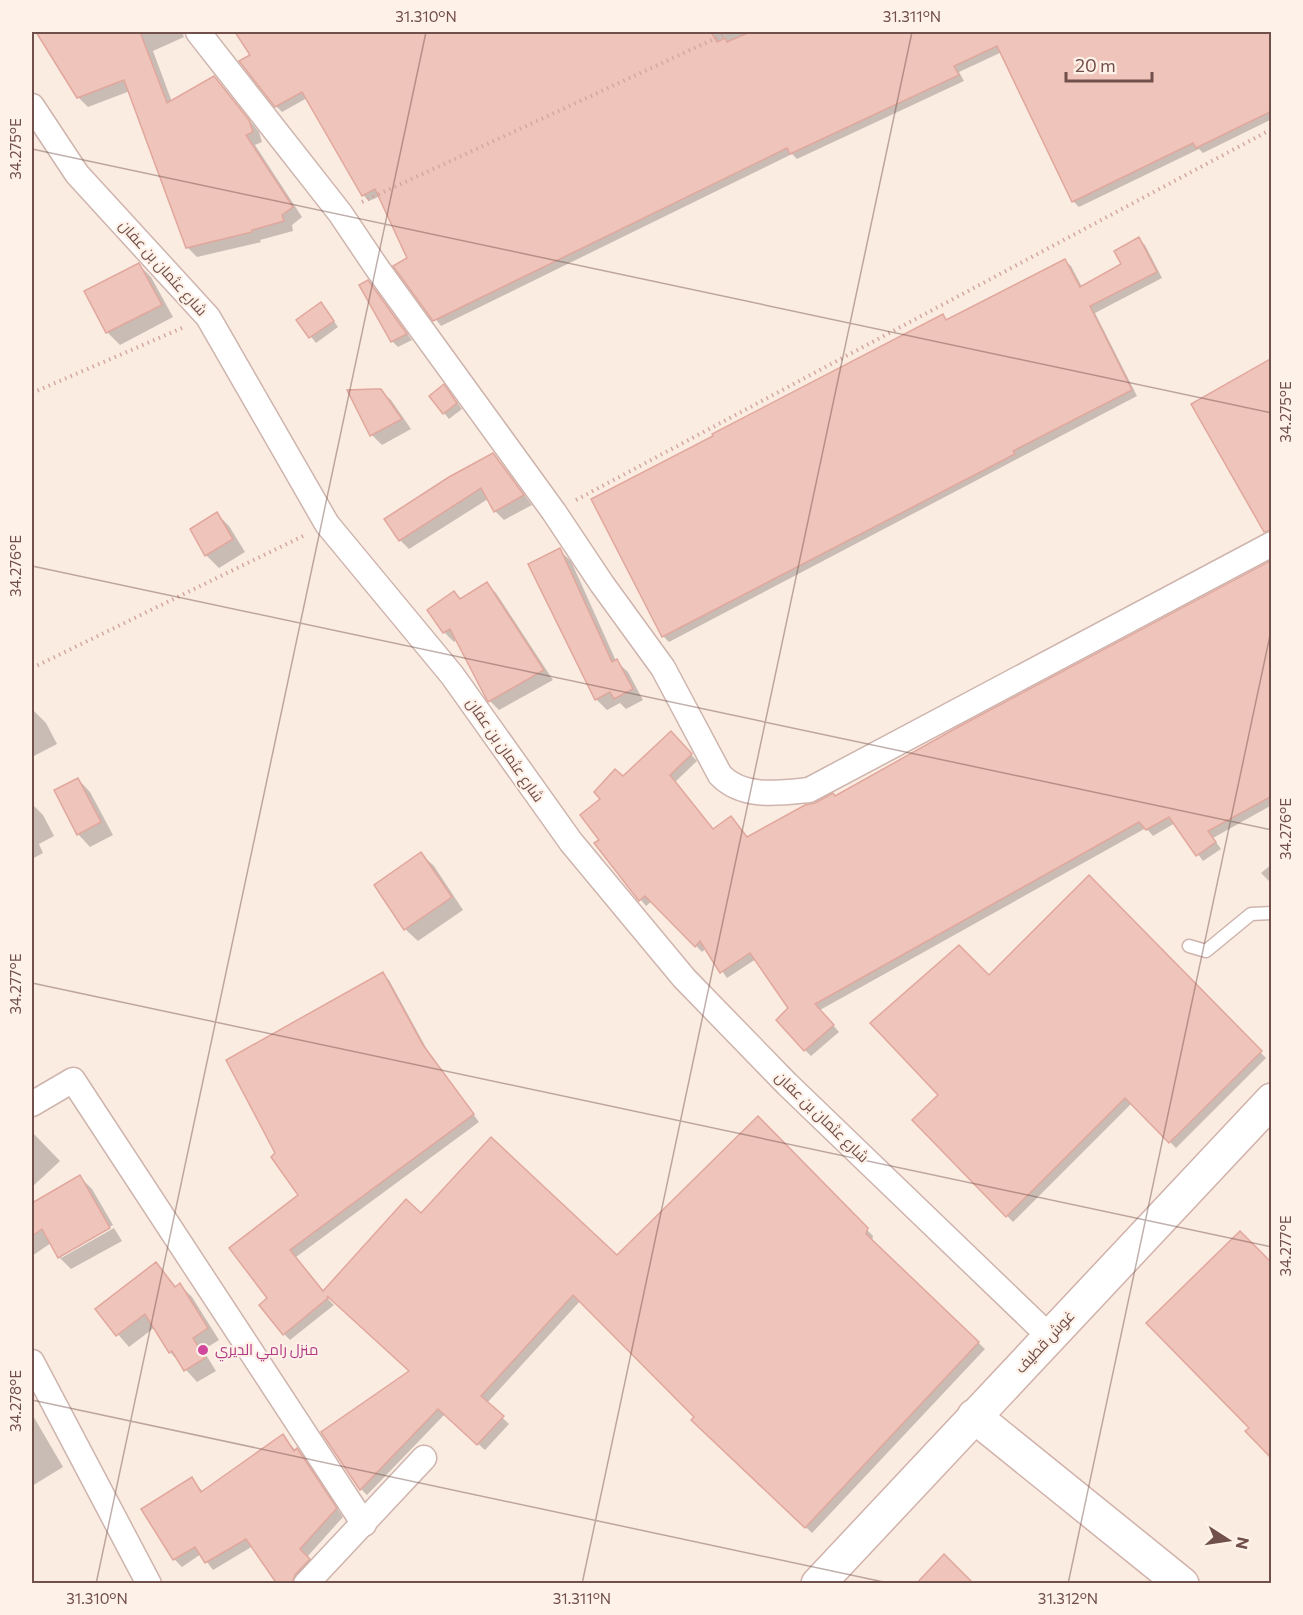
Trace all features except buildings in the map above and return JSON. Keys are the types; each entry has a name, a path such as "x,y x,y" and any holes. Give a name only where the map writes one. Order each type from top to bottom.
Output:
{"main road":[{"name":"غوش قطيف","path":"818,1584 1272,1100"},
{"path":"974,1416 1182,1584"}],"street":[{"path":"198,32 340,213 377,268 554,512 602,584 663,668 720,776 729,784 768,795 809,790 1272,544"},
{"name":"شارع عثمان بن عفان","path":"32,106 77,174 208,317 327,524 452,675 571,842 684,978 787,1084 1050,1337"},
{"path":"32,1104 73,1080 364,1524"},
{"path":"32,1362 149,1584"},
{"path":"306,1584 424,1458"}],"lane":[{"path":"1189,946 1206,951 1251,914 1272,913"}],"path":[{"path":"340,213 729,32"},
{"path":"554,512 1272,129"},
{"path":"32,393 208,317"},
{"path":"32,668 327,524"}],"place":[{"name":"منزل رامي الديري","path":"203,1350"}]}
